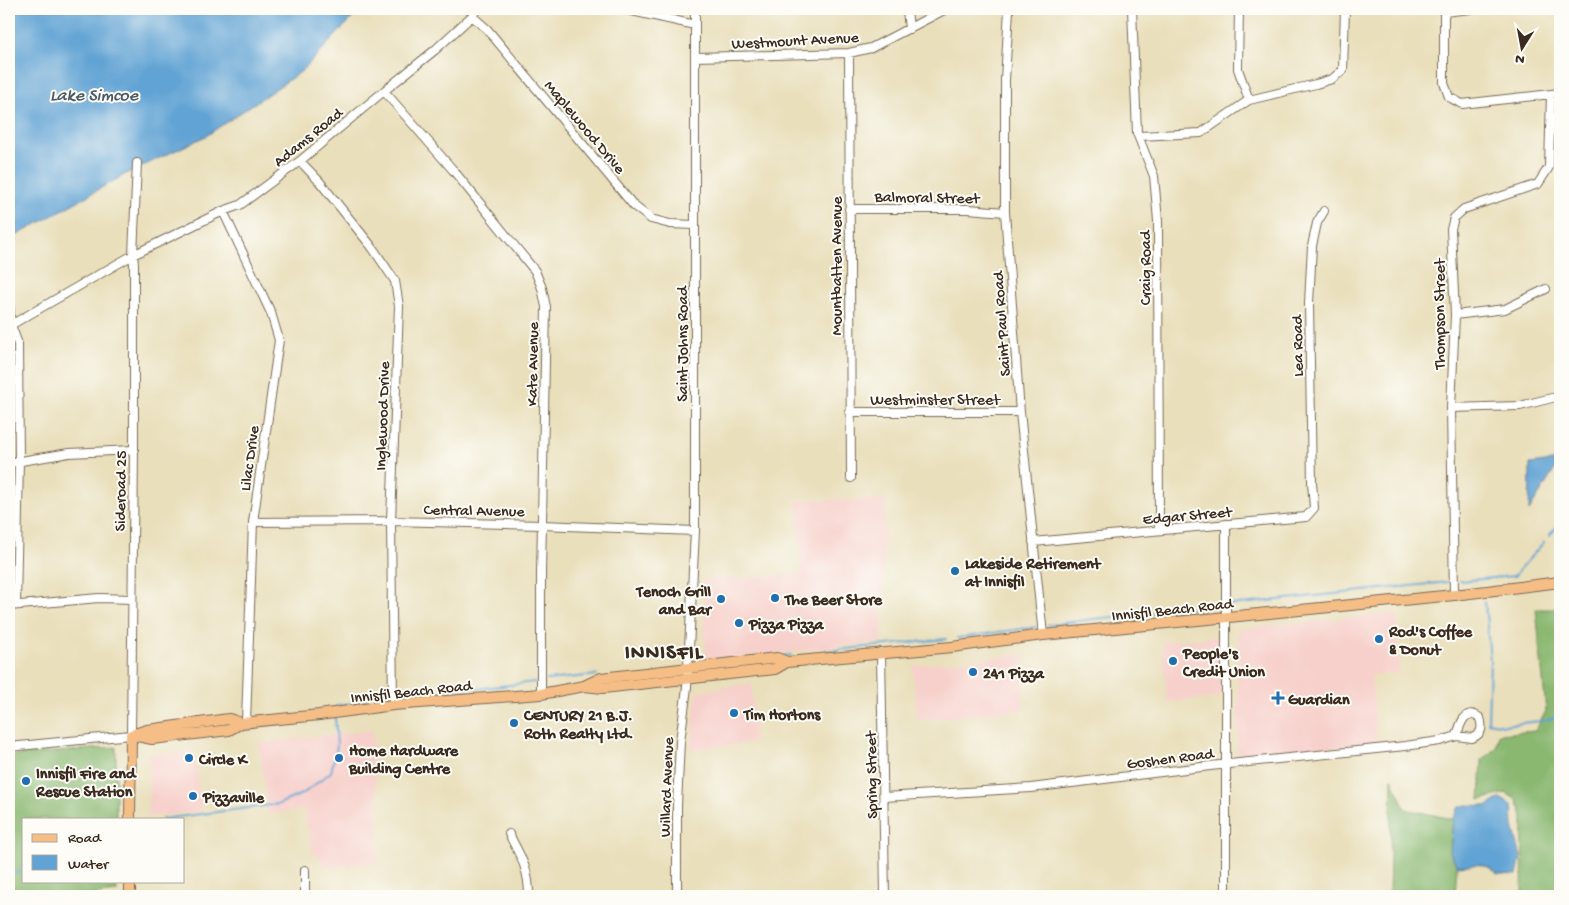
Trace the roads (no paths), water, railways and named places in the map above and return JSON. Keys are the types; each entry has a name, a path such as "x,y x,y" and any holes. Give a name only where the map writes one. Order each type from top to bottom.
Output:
{"main road":[{"name":"Innisfil Beach Road","path":"130,735 152,739 174,737 229,730 244,722 319,716 393,706 541,694 584,686 601,678 688,673 777,658 787,662 952,647 1043,635 1454,595 1560,582"},
{"name":"Sideroad 25","path":"130,735 130,818"},
{"path":"130,882 130,896"}],"street":[{"path":"623,9 695,25"},
{"name":"Saint Johns Road","path":"688,673 695,530 696,9"},
{"path":"906,9 909,29"},
{"name":"Westmount Avenue","path":"696,57 849,53 871,48 946,9"},
{"name":"Saint Paul Road","path":"1010,9 1005,80 1005,212 1020,412 1043,635"},
{"name":"Craig Road","path":"1132,9 1138,133 1154,176 1158,221 1159,530"},
{"path":"1239,9 1238,69 1249,100"},
{"path":"1139,136 1201,133 1249,100 1332,79 1343,70 1345,9"},
{"path":"1470,9 1444,10 1444,83 1449,97 1462,104 1560,93"},
{"name":"Adams Road","path":"10,326 133,254 240,205 300,161 435,50 474,12"},
{"name":"Maplewood Drive","path":"474,12 634,206 651,219 670,224 695,225"},
{"name":"Mountbatten Avenue","path":"849,53 851,478"},
{"name":"Kate Avenue","path":"384,91 454,170 535,271 542,288 546,307 541,575 541,694"},
{"name":"Thompson Street","path":"1454,595 1451,408 1455,315 1451,229 1454,218 1464,209 1538,184 1549,167 1551,94"},
{"name":"Inglewood Drive","path":"300,161 319,181 372,247 395,281 399,306 391,521 393,706"},
{"name":"Sideroad 25","path":"130,735 134,450 133,254 137,163"},
{"name":"Balmoral Street","path":"849,209 968,208 1005,212"},
{"name":"Lilac Drive","path":"224,211 271,313 279,340 253,522 244,722"},
{"name":"Lea Road","path":"1312,482 1309,303 1312,246 1317,223 1324,211"},
{"path":"1455,315 1505,309 1546,289"},
{"path":"9,305 10,326 18,344 19,461 12,605 99,598 132,599"},
{"path":"1451,408 1520,406 1560,396"},
{"name":"Westminster Street","path":"850,412 1020,412"},
{"path":"9,463 68,453 134,450"},
{"name":"Edgar Street","path":"1033,542 1306,517 1314,508 1312,482"},
{"name":"Central Avenue","path":"253,522 391,521 695,530"},
{"path":"1226,524 1226,896"},
{"name":"Spring Street","path":"881,652 885,896"},
{"name":"Willard Avenue","path":"676,896 679,751 688,673"},
{"name":"Innisfil Beach Road","path":"9,747 130,735"},
{"name":"Goshen Road","path":"884,797 1031,788 1226,764 1405,746 1440,741 1457,736"},
{"path":"509,834 524,862 529,896"},
{"path":"305,870 305,896"}],"water":[{"name":"Lake Simcoe","path":"9,9 361,9 302,71 206,136 126,174 9,240"},
{"path":"1560,461 1529,511 1530,464"},
{"path":"1500,798 1512,805 1513,826 1521,857 1517,875 1497,874 1484,865 1457,866 1450,852 1453,819 1458,808 1466,805 1488,806"}],"waterway":[{"path":"1549,536 1560,523"},
{"path":"1460,581 1514,576 1544,542"},
{"path":"1231,605 1448,582"},
{"path":"1485,602 1490,661 1488,722 1504,725 1549,720 1560,715"},
{"path":"1048,625 1220,606"},
{"path":"957,638 1036,627"},
{"path":"826,651 946,639"},
{"path":"783,656 791,655"},
{"path":"547,680 597,675"},
{"path":"398,698 535,682"},
{"path":"336,710 337,705 387,699"},
{"path":"170,818 279,804 304,793 331,772 337,746 335,717"},
{"path":"9,874 22,871"}],"place":[{"name":"Lakeside Retirement at Innisfil","path":"955,571"},
{"name":"The Beer Store","path":"775,598"},
{"name":"Tenoch Grill and Bar","path":"721,599"},
{"name":"Pizza Pizza","path":"739,623"},
{"name":"Rod's Coffee & Donut","path":"1379,639"},
{"name":"People's Credit Union","path":"1173,661"},
{"name":"241 Pizza","path":"973,672"},
{"name":"Guardian","path":"1278,698"},
{"name":"Tim Hortons","path":"734,713"},
{"name":"CENTURY 21 B.J. Roth Realty Ltd.","path":"514,723"},
{"name":"Circle K","path":"189,758"},
{"name":"Home Hardware Building Centre","path":"339,758"},
{"name":"Innisfil Fire and Rescue Station","path":"26,781"},
{"name":"Pizzaville","path":"193,796"}],"district":[{"name":"INNISFIL","path":"664,651"}]}
